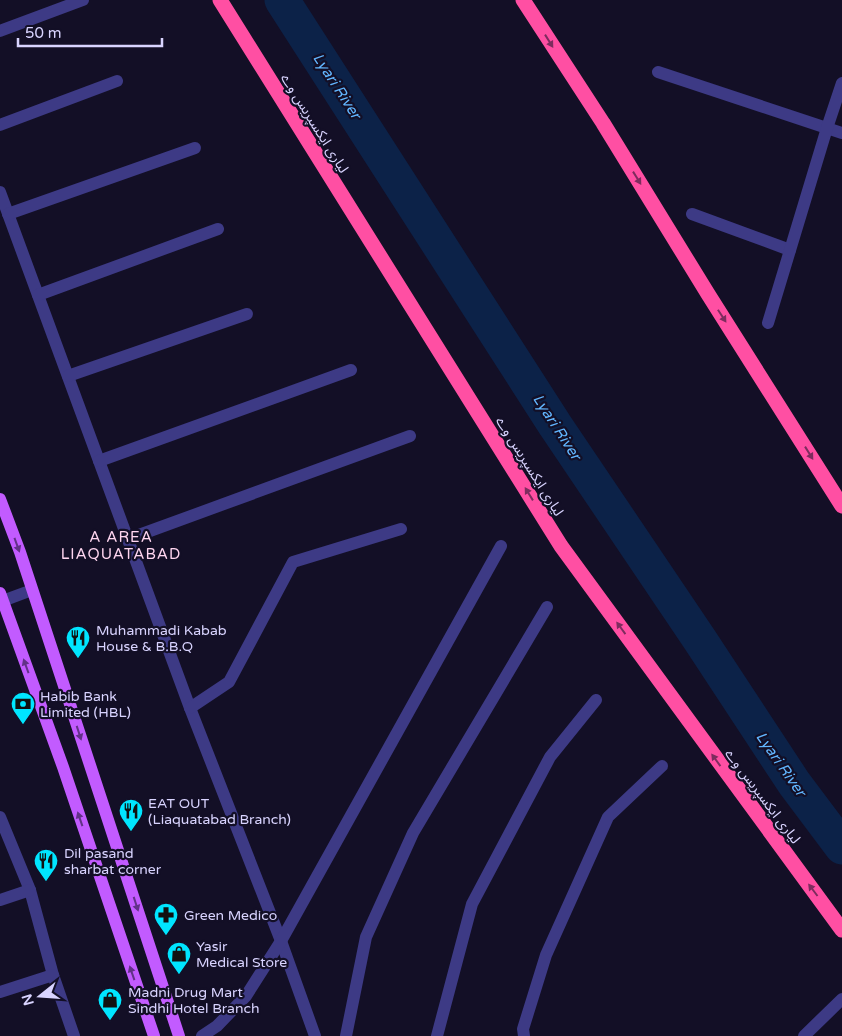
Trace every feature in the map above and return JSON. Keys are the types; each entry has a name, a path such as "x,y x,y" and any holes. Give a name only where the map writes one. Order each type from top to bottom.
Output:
{"highway":[{"name":"لیاری ایکسپریس وے","path":"220,0 561,546 842,930"},
{"path":"523,0 608,132 842,506"}],"main road":[{"path":"0,499 32,590 179,1036"},
{"path":"1,598 63,768 154,1036"}],"street":[{"path":"0,31 83,0"},
{"path":"658,72 842,133"},
{"path":"0,124 117,81"},
{"path":"768,323 842,83"},
{"path":"8,214 195,148"},
{"path":"0,192 190,708 281,941 315,1036"},
{"path":"692,214 790,250"},
{"path":"38,295 218,229"},
{"path":"68,376 247,314"},
{"path":"99,461 351,370"},
{"path":"128,539 410,436"},
{"path":"190,708 229,682 293,562 401,529"},
{"path":"202,1036 218,1031 246,996 281,941 501,546"},
{"path":"1,598 32,590"},
{"path":"346,1036 366,937 414,834 547,607"},
{"path":"437,1036 472,904 550,757 596,700"},
{"path":"524,1036 523,1029 546,955 608,817 662,766"},
{"path":"0,818 30,890 53,975 74,1036"},
{"path":"0,900 30,890"},
{"path":"0,992 53,975"},
{"path":"804,1036 842,999"}],"waterway":[{"name":"Lyari River","path":"282,0 555,425 794,783 842,847"}],"place":[{"name":"Muhammadi Kabab House & B.B.Q","path":"78,659"},
{"name":"Habib Bank Limited (HBL)","path":"23,725"},
{"name":"EAT OUT (Liaquatabad Branch)","path":"131,832"},
{"name":"Dil pasand sharbat corner","path":"46,882"},
{"name":"Green Medico","path":"166,936"},
{"name":"Yasir Medical Store","path":"179,975"},
{"name":"Madni Drug Mart Sindhi Hotel Branch","path":"110,1021"}],"district":[{"name":"A AREA LIAQUATABAD","path":"121,546"}]}
